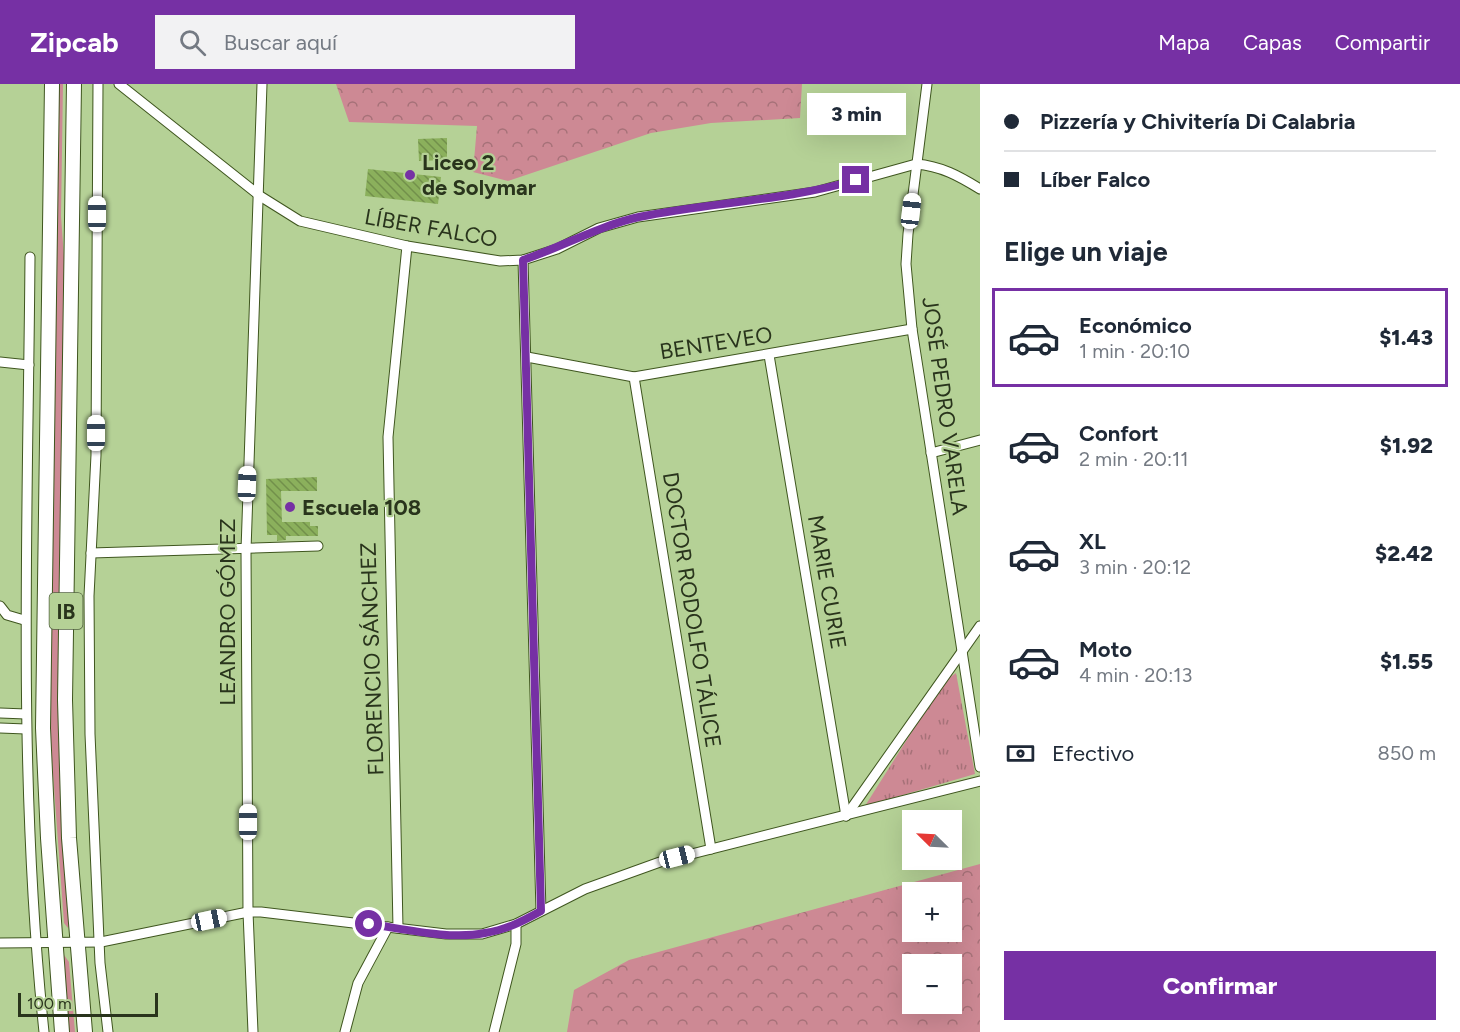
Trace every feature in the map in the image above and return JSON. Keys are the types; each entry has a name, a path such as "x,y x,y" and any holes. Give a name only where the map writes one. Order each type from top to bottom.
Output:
{"highway":[{"name":"IB","path":"52,84 43,653 48,838 62,1032"},
{"name":"IB","path":"74,84 65,700 69,838 85,1032"}],"street":[{"path":"98,84 96,455 91,554 90,734 102,942 100,963 108,1032"},
{"name":"LÍBER FALCO","path":"119,84 234,173 260,196 300,221 407,246 500,261 523,260 557,249 599,228 638,217 815,192 916,164 929,165 956,174 980,189"},
{"name":"LEANDRO GÓMEZ","path":"253,1032 248,912 246,550 260,196 262,84"},
{"name":"JOSÉ PEDRO VARELA","path":"927,84 906,264 912,328 980,767"},
{"name":"FLORENCIO SÁNCHEZ","path":"398,928 388,437 407,246"},
{"path":"30,257 24,620 35,943 44,1032"},
{"path":"523,260 541,911"},
{"name":"BENTEVEO","path":"527,357 634,376 769,355 912,328"},
{"name":"MARIE CURIE","path":"769,355 846,816"},
{"path":"0,362 29,365"},
{"name":"DOCTOR RODOLFO TÁLICE","path":"634,376 711,849"},
{"path":"931,453 980,440"},
{"path":"91,554 318,546"},
{"path":"0,606 3,616 24,620"},
{"path":"846,816 980,626"},
{"path":"0,713 26,714"},
{"path":"0,728 26,729"},
{"path":"0,944 102,942 248,912 279,912 388,927 482,934 516,924 621,875 660,862 980,781"},
{"path":"494,1032 516,944 516,924"},
{"path":"345,1032 358,982 388,927"}],"green space":[{"path":"57,84 63,84 61,216 66,285 70,922 68,928 64,923 48,706"},
{"path":"336,84 802,84 800,118 711,123 651,133 508,181 473,172 477,126 349,122"},
{"path":"956,673 975,774 865,806 925,711 949,678"},
{"path":"980,864 980,1032 567,1032 574,990 629,960 902,885 902,942 962,942 962,882 914,882"},
{"path":"64,955 69,962 75,1032 68,1032 62,964"}],"building":[{"path":"447,138 447,160 419,161 418,139"},
{"path":"368,169 441,177 438,204 365,196"},
{"path":"317,477 317,491 281,491 282,522 310,522 310,526 318,526 318,536 286,536 286,540 277,541 277,535 267,535 266,479"}],"place":[{"name":"Liceo 2 de Solymar","path":"410,175"},
{"name":"Escuela 108","path":"290,507"}],"route":[{"path":"369,924 446,933 482,934 516,924 541,911 523,260 557,249 599,228 638,217 815,192 856,180"}]}
